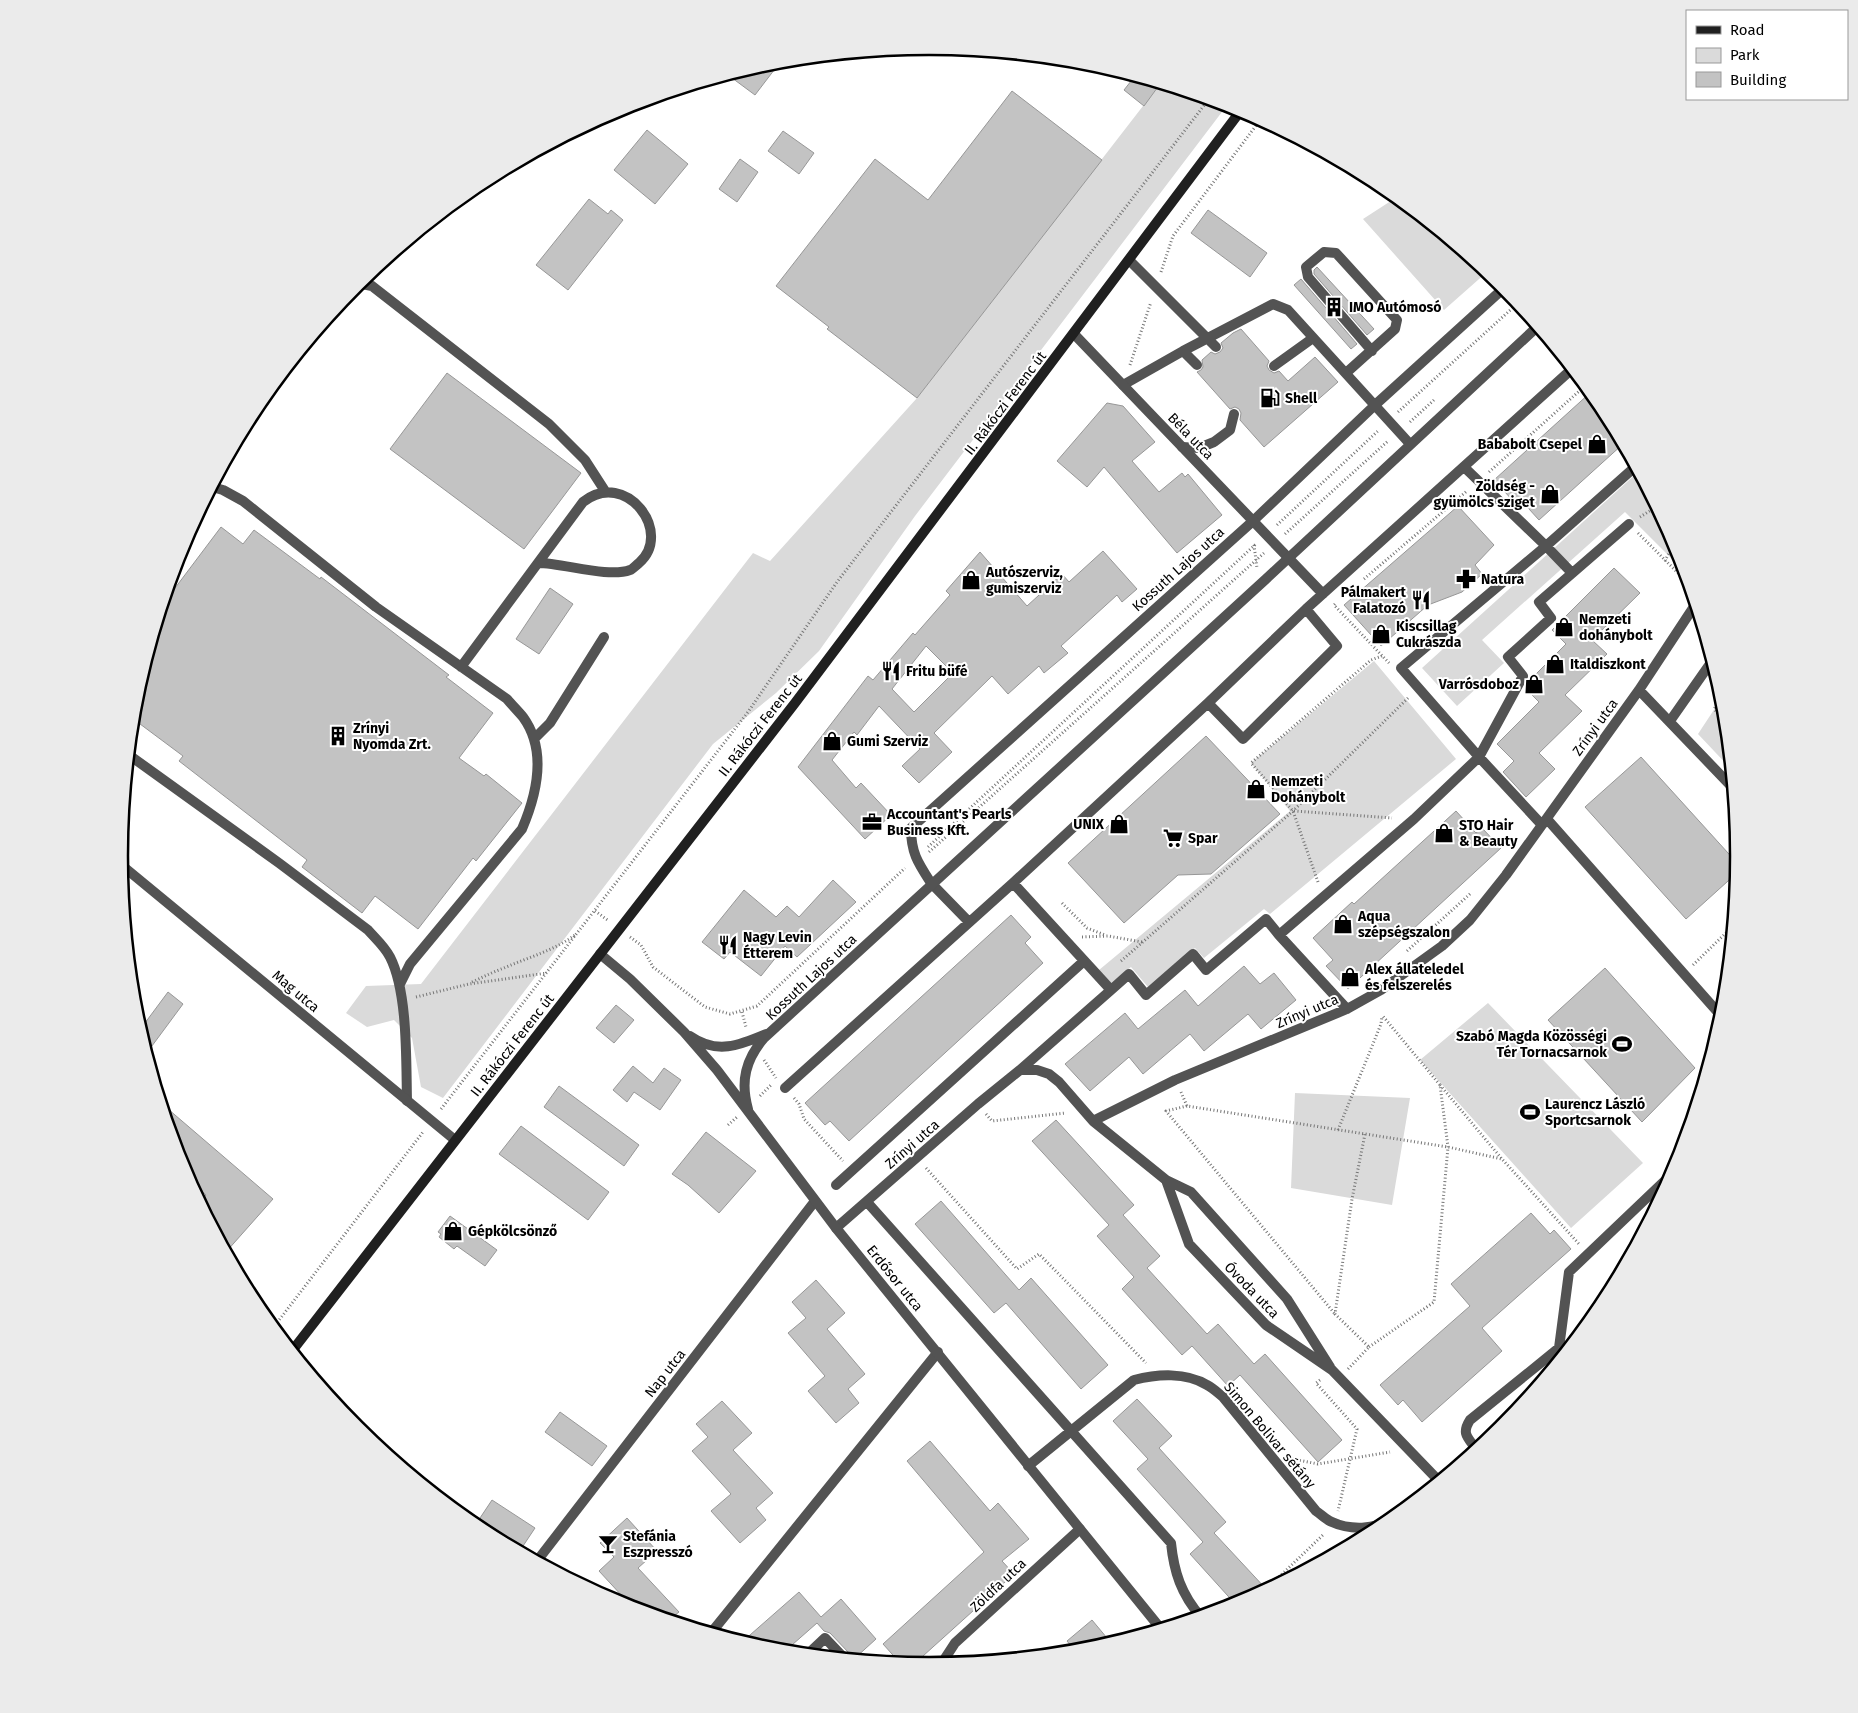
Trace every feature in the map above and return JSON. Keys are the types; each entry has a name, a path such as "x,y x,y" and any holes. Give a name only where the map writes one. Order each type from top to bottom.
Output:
{"main road":[{"name":"II. Rákóczi Ferenc út","path":"295,1347 795,703 1237,116"}],"street":[{"path":"1346,373 1372,351 1396,329 1397,320 1336,252 1324,252 1306,267 1308,277 1372,351"},
{"path":"1129,260 1216,347"},
{"path":"367,285 372,286 549,424 586,460 605,491"},
{"name":"Kossuth Lajos utca","path":"932,883 915,859 911,844 911,828 1253,521 1375,405 1499,293"},
{"path":"1123,385 1273,304 1288,310 1410,444"},
{"name":"Kossuth Lajos utca","path":"748,1109 744,1093 744,1077 748,1062 756,1048 774,1030 1534,330"},
{"name":"Béla utca","path":"1074,334 1323,594"},
{"path":"1274,366 1313,338"},
{"path":"1183,351 1197,365"},
{"path":"785,1088 1208,703 1306,609 1568,373"},
{"path":"1182,447 1199,448 1214,442 1230,430 1234,414"},
{"path":"1464,467 1572,573"},
{"path":"1631,471 1401,668 1479,757 1544,822 1716,1010"},
{"path":"217,488 243,501 376,607 507,700 523,717 534,739 538,764 536,787 531,810 522,829 410,964 400,984"},
{"path":"461,667 583,502 592,495 605,491 618,493 631,499 645,512 651,528 649,545 644,559 630,570 615,572 553,563 538,563"},
{"path":"1347,1009 1279,934 1414,819 1479,757 1523,676 1508,657 1551,618 1539,602 1628,524"},
{"path":"1208,703 1243,739 1337,646 1306,609"},
{"name":"Zrínyi utca","path":"1092,1121 1176,1080 1347,1009 1381,990 1442,946 1470,920 1502,881 1639,690 1691,610"},
{"path":"534,739 550,723 604,637"},
{"path":"1670,721 1707,668"},
{"path":"1639,690 1727,783"},
{"path":"133,758 368,930 389,956 400,984 406,1044 408,1101"},
{"name":"Mag utca","path":"128,870 455,1140"},
{"path":"932,883 969,922"},
{"path":"1012,883 1111,990"},
{"name":"Zrínyi utca","path":"836,1228 978,1104 1020,1070 1128,974 1146,995 1193,954 1206,970 1266,919 1279,934"},
{"name":"Erdősor utca","path":"600,954 630,979 684,1032 748,1109 836,1228 1157,1624"},
{"path":"836,1185 1084,961"},
{"path":"684,1032 694,1039 720,1047 733,1046 750,1041 774,1030"},
{"path":"1020,1070 1037,1070 1049,1074 1086,1111 1092,1121 1166,1180 1191,1192 1287,1299 1332,1370"},
{"name":"Óvoda utca","path":"1166,1180 1189,1244 1266,1325 1332,1370 1436,1477"},
{"path":"1562,1347 1569,1272 1659,1186"},
{"name":"Nap utca","path":"539,1557 815,1201"},
{"path":"866,1202 1072,1430 1171,1543 1179,1584 1197,1611"},
{"path":"715,1629 938,1352"},
{"path":"1473,1444 1466,1433 1466,1427 1470,1420 1555,1356"},
{"name":"Simon Bolivar sétány","path":"1028,1466 1134,1380 1151,1376 1191,1378 1208,1385 1223,1397 1316,1511 1335,1524 1349,1528 1369,1526"},
{"name":"Zöldfa utca","path":"946,1657 955,1643 1080,1529"},
{"path":"813,1649 825,1638 839,1652"}],"path":[{"path":"277,1322 748,712 843,574 1205,105"},
{"path":"1123,385 1173,236 1257,126"},
{"path":"1363,580 1479,481 1580,390"},
{"path":"1628,524 1678,574"},
{"path":"915,859 933,850 1284,534"},
{"path":"595,912 641,944 653,967 705,1007 730,1014 757,1006 1266,535"},
{"path":"1665,561 1669,551"},
{"path":"1341,599 1334,605 1390,665 1401,668"},
{"path":"1323,897 1293,811 1251,763 1371,660 1382,656"},
{"path":"1100,979 1293,811 1418,688"},
{"path":"1293,811 1414,819"},
{"path":"1401,956 1475,889"},
{"path":"1062,903 1087,928 1108,936 1143,942"},
{"path":"469,984 505,967 551,950 580,931"},
{"path":"1683,974 1727,932"},
{"path":"1063,938 1108,936"},
{"path":"401,1000 469,984 547,973"},
{"path":"1338,1130 1381,1024 1382,1015 1502,1160 1588,1254"},
{"path":"756,1048 799,1104 804,1119 852,1170"},
{"path":"1176,1080 1187,1106"},
{"path":"1340,1378 1369,1347 1434,1302 1448,1147 1440,1085"},
{"path":"978,1104 992,1121 1086,1111"},
{"path":"1369,1347 1335,1314 1166,1111 1187,1106 1448,1147 1502,1160"},
{"path":"1335,1314 1352,1199 1365,1134"},
{"path":"917,1158 1017,1269 1039,1254 1158,1376"},
{"path":"1279,1577 1335,1524 1357,1429 1316,1383 1332,1370"},
{"path":"1268,1453 1318,1464 1408,1448"}],"green space":[{"path":"1157,88 1223,111 915,516 819,651 776,693 713,744 443,1098 421,1087 412,1038 394,1020 367,1027 346,1013 366,986 421,984 753,553 770,561 917,398"},
{"path":"1390,202 1417,221 1482,277 1444,310 1363,219"},
{"path":"1634,476 1648,502 1673,560 1625,512 1482,640 1504,663 1457,706 1422,668"},
{"path":"1374,661 1456,759 1270,914 1264,909 1204,958 1195,948 1148,987 1131,967 1111,983 1099,970 1290,811 1251,763"},
{"path":"1716,706 1725,763 1698,734"},
{"name":"Laurencz László Sportcsarnok","path":"1488,1003 1643,1163 1571,1228 1420,1060"},
{"path":"1295,1093 1410,1098 1392,1205 1291,1188"}],"building":[{"path":"774,70 755,95 734,79"},
{"path":"1131,81 1157,89 1144,106 1124,90"},
{"path":"1012,91 1102,160 917,398 827,329 829,327 776,286 875,159 928,200"},
{"path":"647,130 688,164 655,204 614,170"},
{"path":"783,131 814,153 799,174 768,151"},
{"path":"740,159 758,172 737,202 719,189"},
{"path":"589,199 608,214 611,210 623,220 568,290 536,265"},
{"path":"1208,210 1267,253 1250,277 1191,233"},
{"path":"1317,267 1374,329 1367,335 1314,274 1314,270"},
{"path":"1301,279 1357,344 1351,349 1294,285"},
{"name":"Shell","path":"1241,329 1269,361 1267,366 1269,370 1274,373 1279,371 1288,381 1315,357 1338,382 1264,447 1240,420 1241,413 1239,409 1235,407 1230,409 1197,372 1203,367 1202,360 1211,352 1215,354 1220,352 1223,348 1221,343"},
{"path":"447,373 581,473 524,549 390,449"},
{"path":"1585,397 1618,448 1539,520 1519,498 1514,502 1494,480"},
{"path":"1107,403 1123,406 1155,442 1132,461 1159,492 1182,473 1185,477 1188,474 1222,515 1177,553 1104,467 1087,487 1057,461"},
{"path":"1458,506 1494,545 1475,565 1482,574 1462,592 1428,605 1381,646 1344,605"},
{"name":"Zrínyi Nyomda Zrt.","path":"221,527 243,544 254,530 320,579 321,577 449,675 446,677 493,713 459,758 484,776 486,774 522,803 476,861 473,858 418,929 375,896 362,913 302,867 307,860 179,761 183,756 139,723 155,649 173,590"},
{"path":"1103,551 1137,589 1122,602 1117,595 1061,646 1068,653 1044,673 1039,666 1008,694 992,676 934,733 952,752 919,783 902,766 920,749 879,706 857,735 854,732 832,760 856,788 861,783 891,815 865,839 798,767 868,676 873,680 913,633 915,635 950,595 946,591 980,552 1027,606 1062,574 1069,582","holes":["926,646 953,673 914,712 892,689"]},
{"path":"1614,568 1640,593 1592,640 1607,654 1565,695 1582,711 1539,753 1555,769 1526,797 1503,772 1514,761 1497,744 1539,702 1525,688 1528,682 1566,644 1552,630"},
{"path":"550,588 573,604 539,654 516,639"},
{"name":"Spar","path":"1206,736 1280,814 1211,874 1178,875 1124,923 1068,863"},
{"path":"1641,757 1730,855 1730,880 1686,919 1585,807"},
{"path":"1456,811 1476,833 1482,828 1501,848 1348,989 1326,966 1333,960 1313,938 1352,902 1354,904"},
{"path":"833,880 856,902 797,957 785,946 761,976 730,952 724,959 702,942 744,890 776,917 787,906 799,917"},
{"path":"1011,915 1031,937 1025,943 1043,963 849,1141 830,1121 825,1125 805,1103"},
{"path":"1244,966 1260,984 1274,973 1296,1000 1261,1029 1248,1014 1204,1051 1190,1034 1143,1074 1129,1057 1090,1091 1065,1064 1125,1013 1138,1029 1185,990 1198,1006"},
{"name":"Szabó Magda Közösségi Tér Tornacsarnok","path":"1605,968 1695,1068 1642,1122 1548,1020"},
{"path":"168,992 183,1004 151,1047 145,1023"},
{"path":"616,1005 634,1020 614,1043 596,1028"},
{"path":"633,1066 653,1083 664,1068 681,1080 660,1110 634,1092 627,1102 613,1090"},
{"path":"559,1086 639,1145 624,1166 544,1107"},
{"path":"169,1110 273,1199 230,1248 210,1211 204,1197 206,1195 201,1191 189,1163"},
{"path":"1056,1120 1134,1205 1123,1215 1160,1256 1147,1268 1207,1334 1218,1324 1254,1364 1265,1354 1342,1440 1318,1462 1240,1375 1228,1386 1192,1346 1182,1355 1122,1289 1134,1277 1097,1236 1109,1225 1032,1141"},
{"path":"521,1126 609,1192 588,1220 499,1154"},
{"path":"706,1132 756,1171 719,1213 688,1185 672,1174"},
{"path":"941,1201 1019,1290 1031,1278 1108,1365 1081,1389 1006,1303 994,1313 915,1224"},
{"path":"1531,1213 1550,1234 1554,1230 1571,1249 1482,1328 1502,1351 1422,1422 1403,1400 1398,1405 1380,1385 1470,1306 1451,1284"},
{"path":"450,1216 497,1250 485,1266 457,1246 454,1249 439,1237 441,1234 438,1232"},
{"path":"816,1280 845,1313 827,1329 865,1374 848,1389 859,1403 836,1423 808,1391 825,1376 788,1333 806,1318 792,1302"},
{"path":"1137,1399 1172,1436 1159,1448 1226,1522 1214,1533 1262,1585 1231,1599 1190,1554 1203,1542 1137,1469 1148,1459 1113,1421"},
{"path":"722,1401 752,1433 733,1450 773,1493 756,1508 766,1520 740,1543 711,1511 731,1494 692,1451 708,1437 696,1424"},
{"path":"560,1412 607,1446 592,1466 545,1432"},
{"path":"930,1441 990,1511 998,1503 1029,1539 1002,1561 1014,1574 921,1658 894,1657 883,1644 984,1552 907,1461"},
{"path":"492,1500 535,1528 522,1547 479,1519"},
{"path":"627,1518 657,1551 638,1568 679,1612 674,1616 624,1598 599,1571 614,1557 600,1543"},
{"path":"799,1592 821,1617 841,1599 876,1639 859,1654 849,1653 830,1633 824,1631 817,1623 791,1646 748,1637"},
{"path":"1092,1620 1107,1638 1070,1645 1067,1641"}],"place":[{"name":"IMO Autómosó","path":"1334,307"},
{"name":"Shell","path":"1270,398"},
{"name":"Bababolt Csepel","path":"1597,444"},
{"name":"Zöldség - gyümölcs sziget","path":"1550,494"},
{"name":"Natura","path":"1466,579"},
{"name":"Autószerviz, gumiszerviz","path":"971,580"},
{"name":"Pálmakert Falatozó","path":"1421,600"},
{"name":"Nemzeti dohánybolt","path":"1564,627"},
{"name":"Kiscsillag Cukrászda","path":"1381,634"},
{"name":"Italdiszkont","path":"1555,664"},
{"name":"Fritu büfé","path":"891,671"},
{"name":"Varrósdoboz","path":"1534,684"},
{"name":"Zrínyi Nyomda Zrt.","path":"338,736"},
{"name":"Gumi Szerviz","path":"832,741"},
{"name":"Nemzeti Dohánybolt","path":"1256,789"},
{"name":"Accountant's Pearls Business Kft.","path":"872,822"},
{"name":"UNIX","path":"1119,824"},
{"name":"STO Hair & Beauty","path":"1444,833"},
{"name":"Spar","path":"1173,838"},
{"name":"Aqua szépségszalon","path":"1343,924"},
{"name":"Nagy Levin Étterem","path":"728,945"},
{"name":"Alex állateledel és felszerelés","path":"1350,977"},
{"name":"Szabó Magda Közösségi Tér Tornacsarnok","path":"1622,1044"},
{"name":"Laurencz László Sportcsarnok","path":"1530,1112"},
{"name":"Gépkölcsönző","path":"453,1231"},
{"name":"Stefánia Eszpresszó","path":"608,1544"}]}
